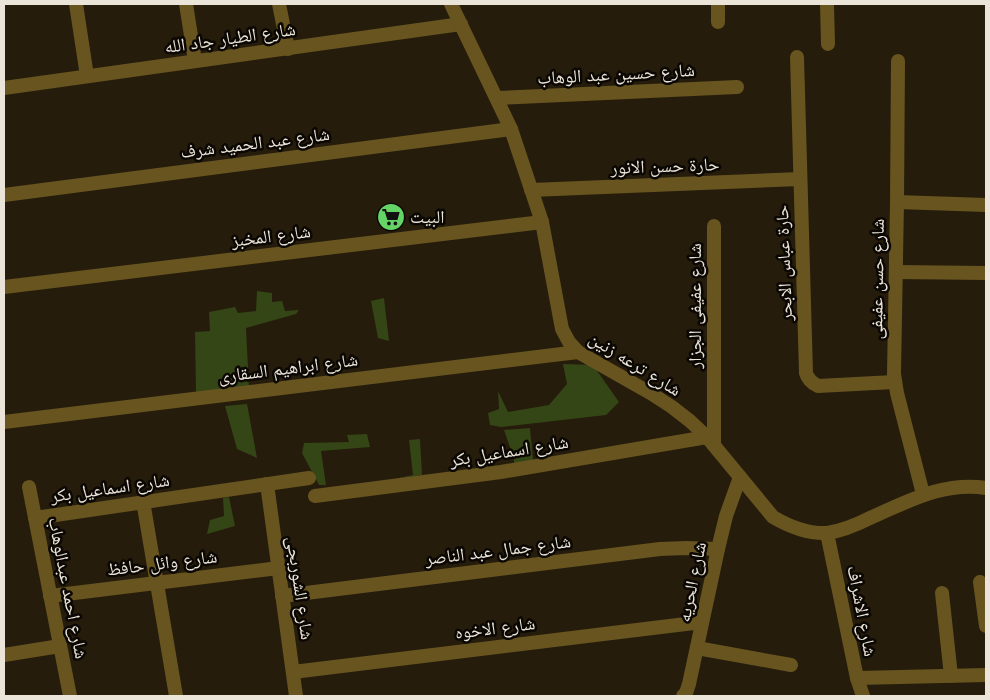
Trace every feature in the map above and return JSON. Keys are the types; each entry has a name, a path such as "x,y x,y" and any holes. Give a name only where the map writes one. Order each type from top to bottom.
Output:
{"street":[{"path":"76,4 88,76"},
{"path":"186,4 195,61"},
{"path":"280,4 288,48"},
{"name":"شارع ترعه زنين","path":"451,4 511,129 542,222 562,330 578,352 652,394 690,421 710,441 773,517 785,525 799,530 813,532 841,530 923,494 949,488 976,486 986,488"},
{"path":"718,4 718,22"},
{"path":"827,4 828,44"},
{"name":"شارع الطيار جاد الله","path":"4,88 461,24"},
{"name":"حارة عباس الابحر","path":"797,57 806,373 808,379 818,386 894,382"},
{"name":"شارع حسن عفيفى","path":"898,61 898,202 894,382 923,494"},
{"name":"شارع حسين عبد الوهاب","path":"497,98 737,87"},
{"name":"شارع عبد الحميد شرف","path":"4,195 511,129"},
{"name":"حارة حسن الانور","path":"531,190 800,179"},
{"path":"898,202 986,205"},
{"name":"شارع المخبز","path":"4,287 542,222"},
{"name":"شارع عفيفى الجزار","path":"710,441 714,226"},
{"path":"896,272 986,274"},
{"name":"شارع ابراهيم السقارى","path":"4,422 578,352"},
{"name":"شارع اسماعيل بكر","path":"315,496 501,472 710,441"},
{"name":"شارع الحريه","path":"683,696 690,684 718,549 726,516 740,477"},
{"name":"شارع اسماعيل بكر","path":"35,518 309,478"},
{"name":"شارع الشوربجى","path":"267,484 296,696"},
{"name":"شارع احمد عبدالوهاب","path":"28,487 70,696"},
{"path":"143,502 176,696"},
{"name":"شارع الاشراف","path":"827,532 857,678 863,696"},
{"name":"شارع جمال عبد الناصر","path":"282,596 660,549 718,549"},
{"name":"شارع وائل حافظ","path":"50,596 278,568"},
{"path":"980,582 986,626"},
{"path":"942,593 951,676"},
{"name":"شارع الاخوه","path":"293,672 702,622"},
{"path":"4,655 60,646"},
{"path":"697,648 791,665"},
{"path":"857,678 986,674"}],"green space":[{"path":"257,291 272,293 272,302 282,301 285,311 299,310 296,314 246,328 249,388 196,394 195,332 210,331 209,312 235,307 238,313 256,311"},
{"path":"384,298 389,341 378,338 371,301"},
{"path":"563,364 593,365 619,402 606,415 501,427 490,425 488,413 499,409 498,391 508,412 549,405 567,384"},
{"path":"247,404 257,458 237,449 225,406"},
{"path":"530,428 533,460 514,465 514,459 504,430"},
{"path":"367,434 370,447 321,451 326,485 319,485 302,453 304,443 349,442 347,435"},
{"path":"420,439 422,475 394,479 413,475 409,440"},
{"path":"229,497 235,526 207,534 210,520 224,516 223,498"}],"place":[{"name":"البيت","path":"391,217"}]}
